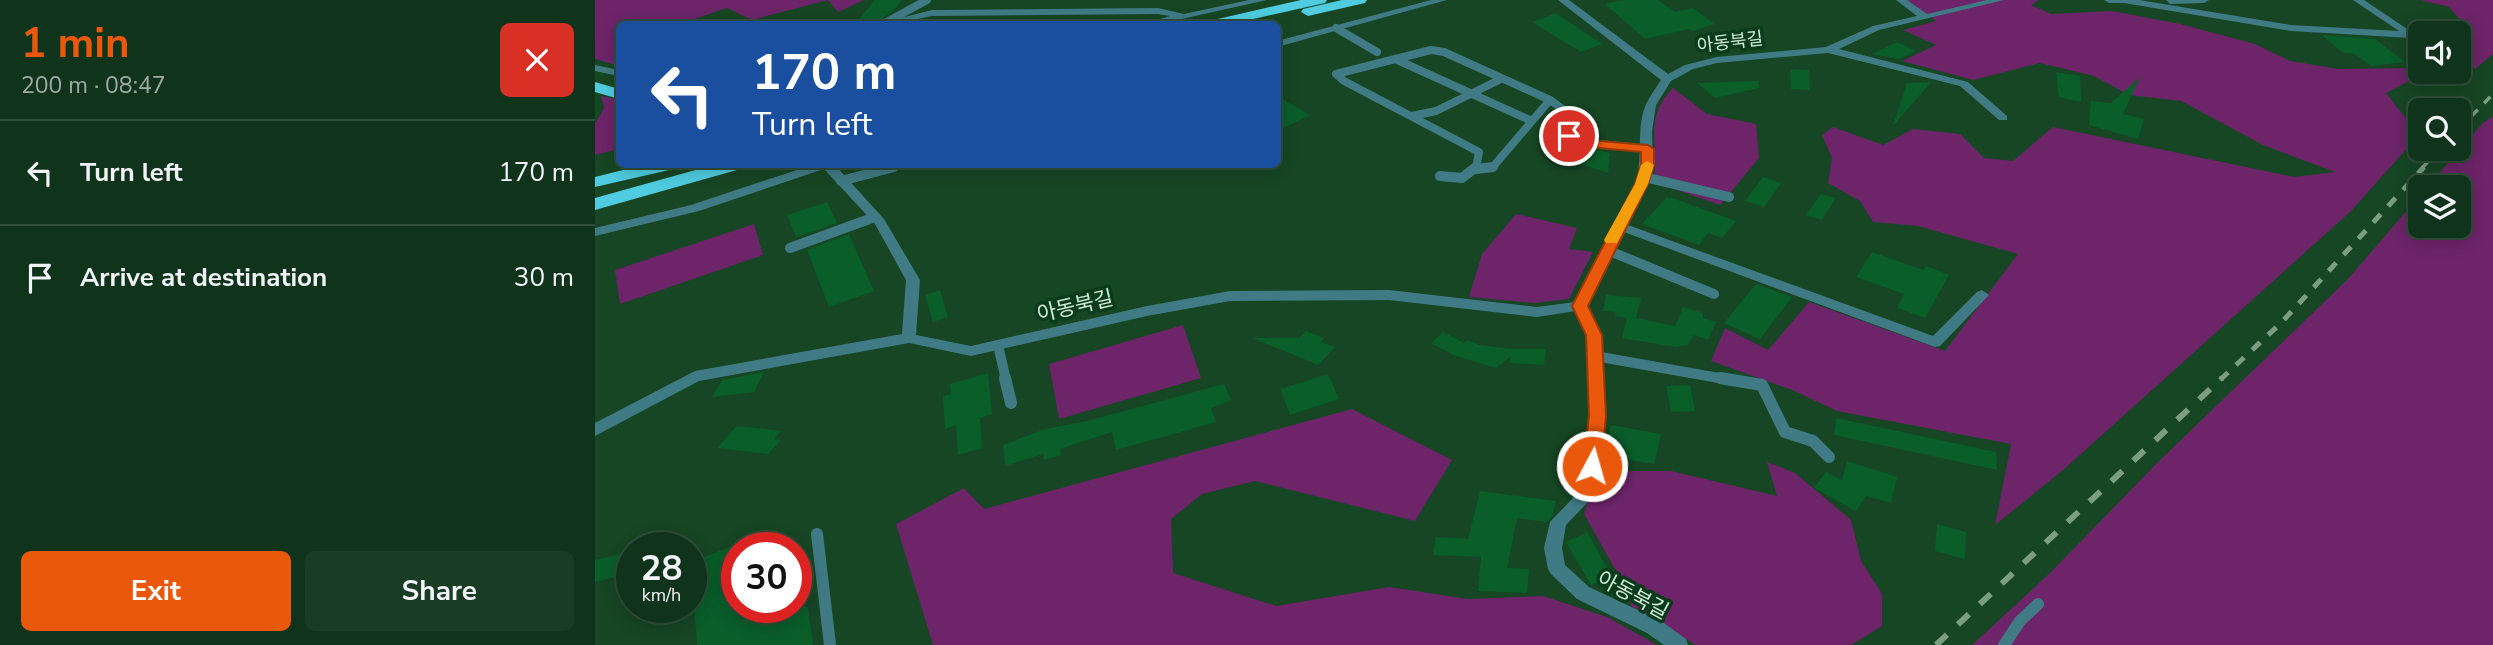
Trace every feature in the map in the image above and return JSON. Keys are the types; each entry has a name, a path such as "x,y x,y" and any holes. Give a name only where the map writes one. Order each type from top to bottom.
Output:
{"highway":[{"path":"1227,21 1320,0"},
{"path":"1268,21 1360,0"},
{"path":"595,87 616,93"},
{"path":"595,172 616,167"},
{"path":"595,182 655,168"},
{"path":"595,204 724,168"}],"street":[{"path":"1165,21 1262,0"},
{"path":"1281,43 1442,0"},
{"path":"1563,0 1667,79 1651,105 1646,120 1648,149 1644,177 1580,306"},
{"path":"1901,0 1924,16"},
{"name":"아동북길","path":"1667,79 1689,67 1717,60 1828,50 1876,28 1999,0"},
{"path":"2109,0 2204,0"},
{"path":"2126,1 2291,28 2411,35 2358,0"},
{"path":"896,21 932,13 1158,12 1187,17"},
{"path":"1828,50 1964,84 2003,118"},
{"path":"595,68 616,73"},
{"path":"595,232 695,208 817,168"},
{"path":"829,168 875,217 913,280 909,338"},
{"path":"1619,226 1935,342 1982,295"},
{"name":"아동북길","path":"595,430 695,376 909,338 971,351 1147,311 1230,296 1389,295 1537,312 1580,306 1594,335 1598,416 1592,466 1579,503 1558,522 1553,548 1557,569 1583,593 1654,627 1679,645"}],"lane":[{"path":"888,21 927,0"},
{"path":"1336,29 1377,52"},
{"path":"1476,169 1479,152 1343,81 1336,74 1431,50 1444,52 1550,100 1564,110 1569,136 1590,143 1648,149"},
{"path":"1395,59 1532,121"},
{"path":"1412,116 1436,111 1501,79"},
{"path":"1440,176 1462,178 1476,169 1492,168 1550,100"},
{"path":"841,181 888,168"},
{"path":"1644,177 1729,197"},
{"path":"790,247 875,217"},
{"path":"1607,250 1714,294"},
{"path":"998,345 1011,403"},
{"path":"1595,356 1762,385 1785,432 1813,441 1829,457"},
{"path":"817,534 830,645"},
{"path":"2004,645 2020,621 2038,604"}],"shaded area":[{"path":"595,0 828,0 752,20 727,8 689,21 616,21 616,65 595,59"},
{"path":"828,0 864,0 838,12"},
{"path":"1907,0 2039,0 2031,5 2051,14 2112,11 2180,24 2255,44 2290,61 2338,69 2408,68 2408,82 2386,93 2408,121 2408,147 2351,211 2063,470 1995,525 2011,444 1837,411 1792,390 1711,361 1725,328 1768,350 1809,302 1945,351 2018,254 1918,226 1873,222 1860,201 1828,183 1832,158 1822,135 1833,127 1883,145 1913,129 1960,134 1984,158 2013,161 2053,127 2294,177 2335,172 2263,145 2181,101 2129,95 2094,76 2040,63 1973,80 1902,61 1936,45 1903,30 1936,21"},
{"path":"2420,0 2493,0 2493,54 2475,69 2471,67 2471,21 2461,21 2449,7"},
{"path":"1673,88 1707,114 1756,124 1759,158 1720,205 1654,182 1655,121 1664,99"},
{"path":"601,96 616,99 616,150 595,155 595,124 604,108"},
{"path":"2493,116 2493,645 1972,645 2051,572 2159,461 2348,279 2408,209 2408,238 2471,238 2471,175 2438,175 2450,161 2471,161 2471,137"},
{"path":"1516,214 1577,228 1569,249 1593,252 1569,299 1534,303 1469,297 1482,254"},
{"path":"754,224 763,255 620,304 615,270"},
{"path":"1183,325 1201,378 1059,419 1049,364"},
{"path":"1352,409 1452,460 1415,521 1255,481 1202,494 1171,519 1173,573 1276,606 1389,587 1468,599 1543,596 1607,617 1657,645 933,645 896,524 964,488 984,509"},
{"path":"1602,452 1613,453 1627,471 1671,471 1777,496 1767,462 1795,473 1851,520 1861,561 1882,594 1882,626 1851,645 1696,645 1632,607 1619,576 1584,514"}],"building":[{"path":"875,0 902,0 893,11 878,21 858,21"},
{"path":"1621,0 1658,0 1675,12 1693,8 1714,24 1692,31 1689,29 1645,39 1605,4"},
{"path":"1556,13 1602,44 1581,52 1532,22"},
{"path":"2322,35 2375,39 2405,62 2371,66 2353,53 2343,53"},
{"path":"1897,42 1916,51 1899,59 1872,54"},
{"path":"1790,69 1809,70 1810,90 1791,89"},
{"path":"2056,72 2080,76 2081,102 2059,97"},
{"path":"2140,77 2123,114 2144,119 2138,139 2089,125 2091,101 2111,103"},
{"path":"1758,81 1759,88 1715,98 1697,83"},
{"path":"1931,82 1894,125 1893,125 1907,83"},
{"path":"1281,98 1310,115 1281,129"},
{"path":"1579,145 1610,153 1608,173 1567,159"},
{"path":"1763,177 1781,183 1764,207 1745,201"},
{"path":"1821,194 1836,198 1822,220 1806,215"},
{"path":"1667,197 1736,221 1722,238 1708,233 1699,245 1642,224"},
{"path":"827,202 837,223 796,237 787,215"},
{"path":"849,234 874,291 829,307 807,250"},
{"path":"1872,252 1923,270 1926,266 1949,275 1925,318 1897,308 1904,294 1856,277"},
{"path":"1756,284 1792,297 1760,339 1724,323"},
{"path":"940,290 948,317 933,322 925,295"},
{"path":"1606,295 1641,298 1636,318 1675,326 1683,307 1703,313 1703,318 1716,322 1708,340 1694,335 1688,345 1675,347 1622,338 1627,318 1615,316 1616,312 1603,311"},
{"path":"1306,331 1324,338 1321,342 1335,347 1318,365 1253,338 1299,338"},
{"path":"1443,332 1464,343 1467,340 1479,345 1512,349 1546,349 1544,365 1509,363 1511,356 1496,368 1453,355 1431,343"},
{"path":"764,372 754,392 712,397 722,380"},
{"path":"988,373 992,414 980,418 982,448 958,455 956,425 945,429 943,396 951,394 950,384"},
{"path":"1328,374 1339,399 1290,415 1280,389"},
{"path":"1224,384 1231,400 1211,408 1216,422 1116,450 1112,432 1060,449 1061,455 1044,460 1043,454 1005,466 1003,445 1045,429 1087,421"},
{"path":"1690,385 1695,411 1671,412 1666,386"},
{"path":"1836,418 1996,452 1997,470 1834,435"},
{"path":"1611,425 1661,434 1654,464 1623,459 1625,448 1607,445"},
{"path":"737,426 781,431 774,439 781,440 768,454 717,448"},
{"path":"1847,461 1897,477 1891,503 1866,496 1856,511 1814,488 1826,472 1842,480"},
{"path":"1480,491 1556,501 1553,515 1547,522 1517,518 1507,568 1529,569 1527,593 1478,591 1481,557 1433,555 1436,537 1468,539"},
{"path":"1937,524 1966,532 1965,559 1935,551"},
{"path":"1587,532 1612,577 1591,585 1566,542"},
{"path":"721,550 721,623 810,623 813,645 697,645 695,623 707,623 707,556"},
{"path":"616,555 616,577 595,582 595,560"}],"railway":[{"path":"2471,117 2493,94"},
{"path":"2422,168 2429,161"},
{"path":"2220,380 2281,323 2424,167"},
{"path":"1936,645 2222,378"}],"slow traffic":[{"path":"1612,240 1641,184 1647,165"}],"route":[{"path":"1569,136 1599,144 1648,149 1647,165 1641,184 1580,306 1594,335 1598,416 1592,466"}]}
